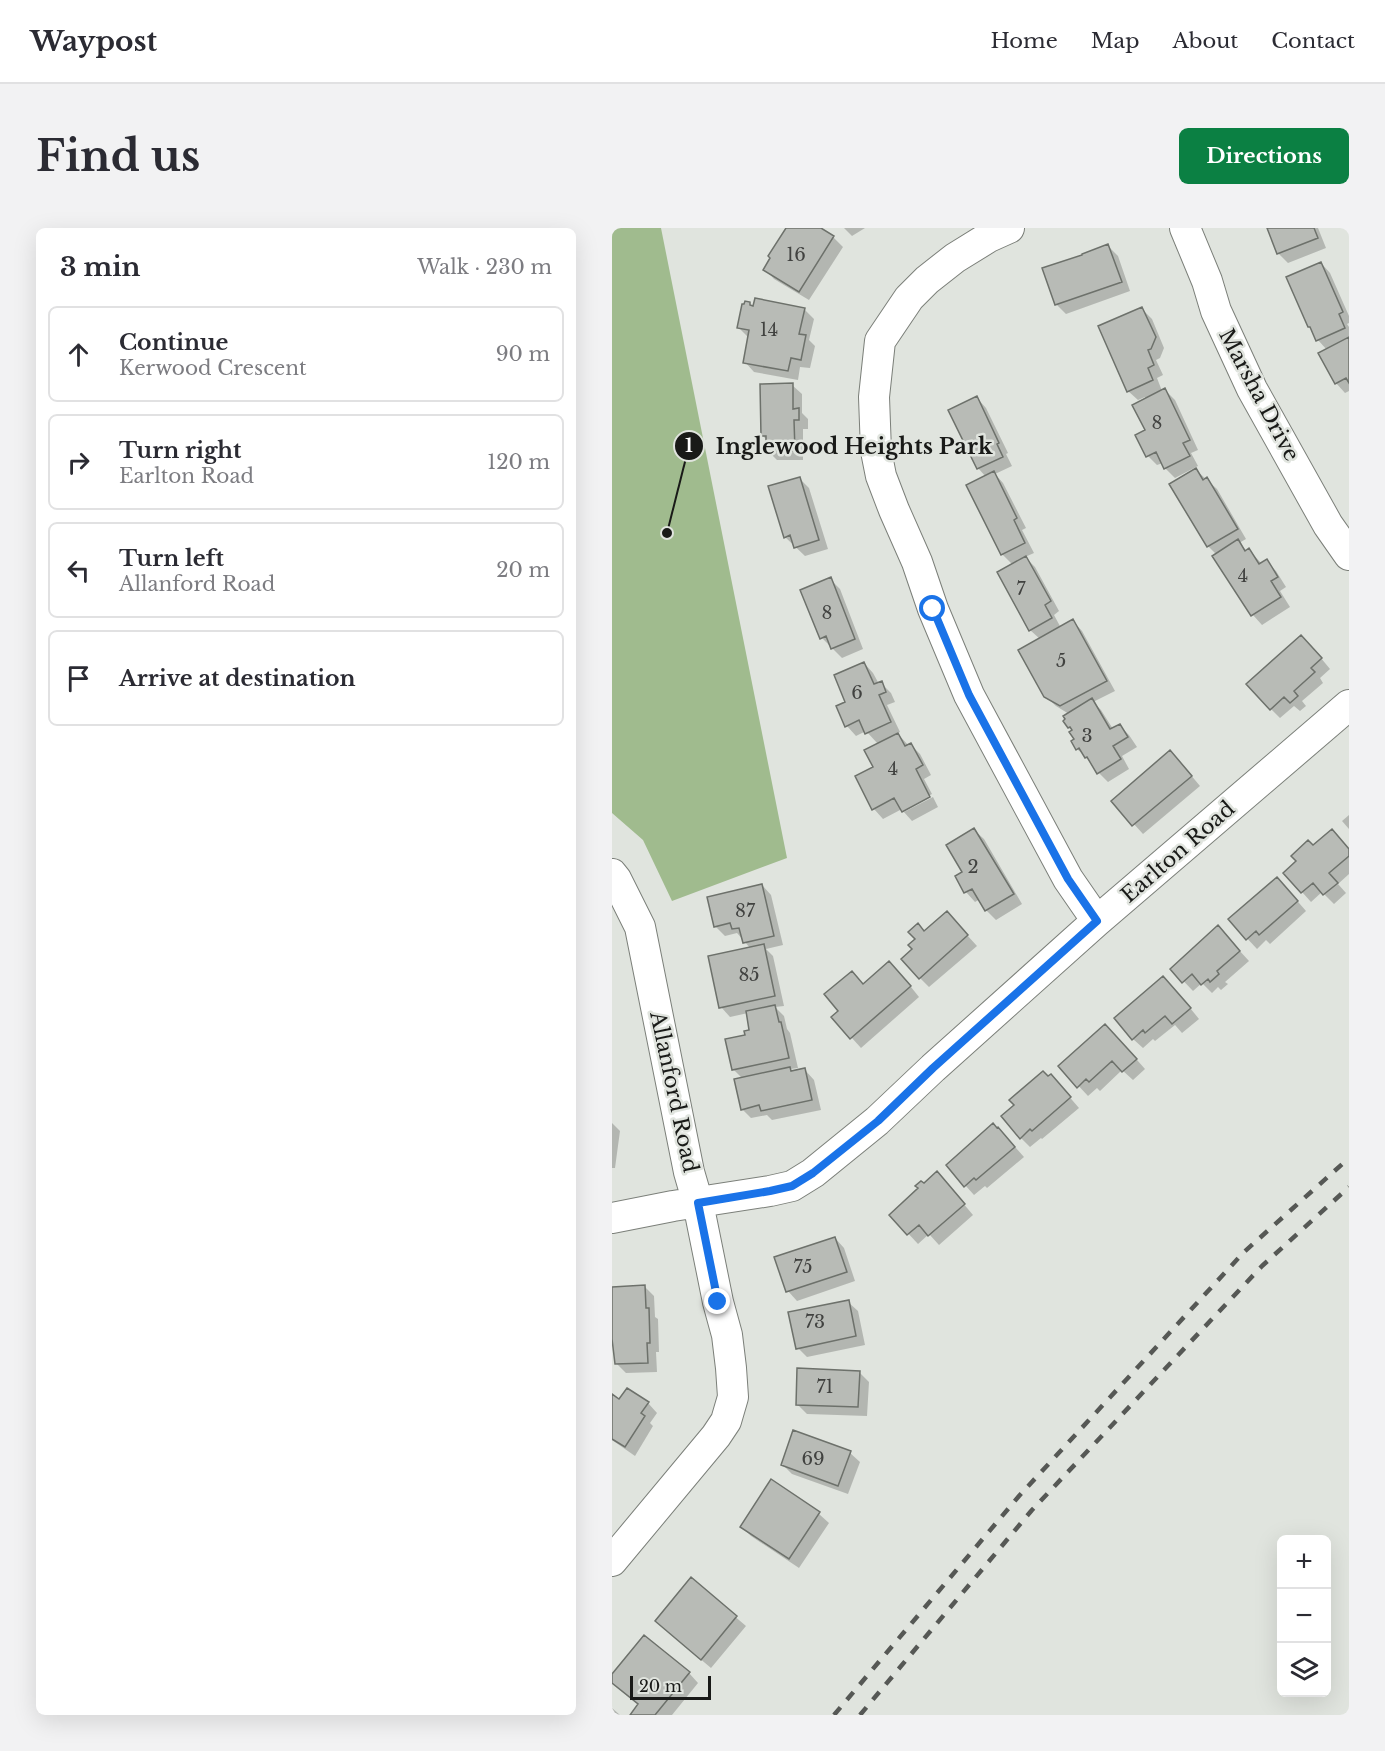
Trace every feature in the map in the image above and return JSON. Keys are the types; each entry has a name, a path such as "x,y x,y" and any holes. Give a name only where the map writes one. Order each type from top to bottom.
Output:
{"street":[{"path":"1009,228 989,237 955,258 927,280 909,298 880,340 874,397 876,451 885,485 969,695 1068,879 1097,921"},
{"name":"Marsha Drive","path":"1185,228 1207,281 1216,311 1252,389 1328,525 1349,555"},
{"name":"Earlton Road","path":"612,1218 770,1191 792,1186 813,1173 878,1121 942,1060 1097,921 1349,705"},
{"name":"Allanford Road","path":"612,874 640,927 690,1172 727,1335 733,1397 726,1421 716,1436 612,1561"}],"green space":[{"path":"612,228 661,228 787,858 672,901 643,840 612,813"}],"building":[{"path":"786,228 821,228 834,236 799,292 763,270 770,258 768,256"},
{"path":"1267,228 1314,228 1318,238 1277,254"},
{"path":"1108,244 1122,282 1055,305 1042,268"},
{"path":"1321,262 1343,312 1339,314 1345,328 1316,341 1286,277"},
{"path":"755,298 805,308 799,334 806,335 801,360 791,358 788,371 743,363 749,330 737,328 742,304 745,301 750,302 753,306"},
{"path":"1142,307 1156,337 1151,349 1148,350 1154,365 1148,368 1153,380 1127,392 1098,326"},
{"path":"1349,337 1349,383 1346,378 1335,384 1318,353"},
{"path":"793,383 793,409 799,408 799,420 794,420 795,451 766,451 766,436 761,436 760,384"},
{"path":"1165,388 1190,440 1183,443 1190,456 1164,469 1156,452 1146,457 1135,435 1145,430 1132,405"},
{"path":"977,396 999,443 997,444 1003,457 977,469 948,410"},
{"path":"1196,468 1203,480 1207,477 1238,529 1207,547 1169,484"},
{"path":"994,471 1017,518 1014,520 1025,543 1001,555 966,485"},
{"path":"800,477 819,540 794,548 790,535 784,538 768,486"},
{"path":"1238,539 1245,551 1249,548 1259,564 1267,559 1278,577 1271,581 1281,597 1251,616 1212,556"},
{"path":"1026,556 1051,601 1045,605 1052,618 1029,631 997,572"},
{"path":"831,577 855,639 831,649 826,636 820,639 800,590"},
{"path":"1073,619 1107,681 1060,706 1044,697 1018,650"},
{"path":"1301,635 1322,658 1311,668 1315,672 1294,691 1298,696 1290,703 1284,697 1270,710 1246,684"},
{"path":"864,662 874,684 882,681 886,692 879,695 891,722 865,734 859,720 845,727 836,706 845,702 834,675"},
{"path":"1092,698 1110,729 1120,724 1128,737 1113,746 1121,759 1097,774 1087,757 1085,758 1079,748 1076,750 1071,741 1074,739 1069,732 1072,730 1063,721 1065,719 1063,716"},
{"path":"898,733 905,746 911,743 923,765 916,769 930,797 902,812 894,798 872,810 855,776 873,767 864,750"},
{"path":"1170,750 1192,776 1132,826 1111,801"},
{"path":"974,828 1014,894 985,911 972,889 964,893 955,876 962,872 946,845"},
{"path":"1332,829 1349,849 1349,856 1329,873 1338,883 1323,895 1313,883 1301,893 1283,873 1296,861 1291,856 1308,840 1313,845"},
{"path":"1277,877 1298,901 1259,935 1256,931 1246,940 1228,919"},
{"path":"762,884 774,936 743,943 739,928 732,929 730,923 714,927 707,897"},
{"path":"947,911 968,935 919,979 901,959 912,949 908,945 915,939 908,932 918,923 924,931"},
{"path":"1218,925 1240,951 1217,971 1219,974 1210,982 1208,979 1201,985 1192,974 1182,983 1170,969"},
{"path":"764,944 775,996 719,1008 708,956"},
{"path":"889,961 911,986 850,1039 831,1017 838,1011 824,994 852,971 863,984"},
{"path":"1163,976 1191,1008 1172,1024 1165,1016 1145,1033 1143,1030 1132,1040 1114,1018"},
{"path":"775,1005 789,1058 732,1070 725,1039 745,1035 744,1031 749,1030 746,1011"},
{"path":"1105,1024 1137,1059 1122,1072 1112,1061 1089,1082 1086,1079 1077,1088 1058,1066"},
{"path":"790,1067 791,1071 805,1068 812,1100 761,1111 759,1105 741,1110 734,1079"},
{"path":"1043,1071 1048,1076 1051,1074 1071,1097 1020,1139 1001,1116 1014,1105 1009,1100"},
{"path":"993,1123 1015,1147 976,1180 974,1178 964,1187 946,1165"},
{"path":"937,1171 965,1204 928,1236 919,1225 907,1235 889,1215 918,1188 915,1186 921,1181 924,1183"},
{"path":"835,1237 847,1272 786,1292 774,1257"},
{"path":"645,1285 646,1308 649,1308 648,1363 615,1364 612,1339 612,1287"},
{"path":"849,1300 856,1336 796,1349 788,1312"},
{"path":"797,1368 860,1371 858,1407 796,1405"},
{"path":"627,1388 649,1402 641,1413 645,1416 625,1447 612,1439 612,1394 619,1399"},
{"path":"793,1430 851,1451 838,1486 781,1465"},
{"path":"771,1479 820,1512 789,1559 740,1527"},
{"path":"691,1577 737,1616 701,1660 655,1621"},
{"path":"644,1635 690,1672 655,1715 630,1715 638,1704 612,1683 612,1674"}],"railway":[{"path":"834,1715 1019,1496 1244,1252 1349,1158"},
{"path":"860,1715 1032,1510 1262,1266 1349,1187"}],"place":[{"name":"Inglewood Heights Park","path":"667,533"}],"route":[{"path":"718,1302 698,1203 792,1186 813,1173 878,1121 933,1068 1097,921 1068,879 969,695 933,609"}]}
